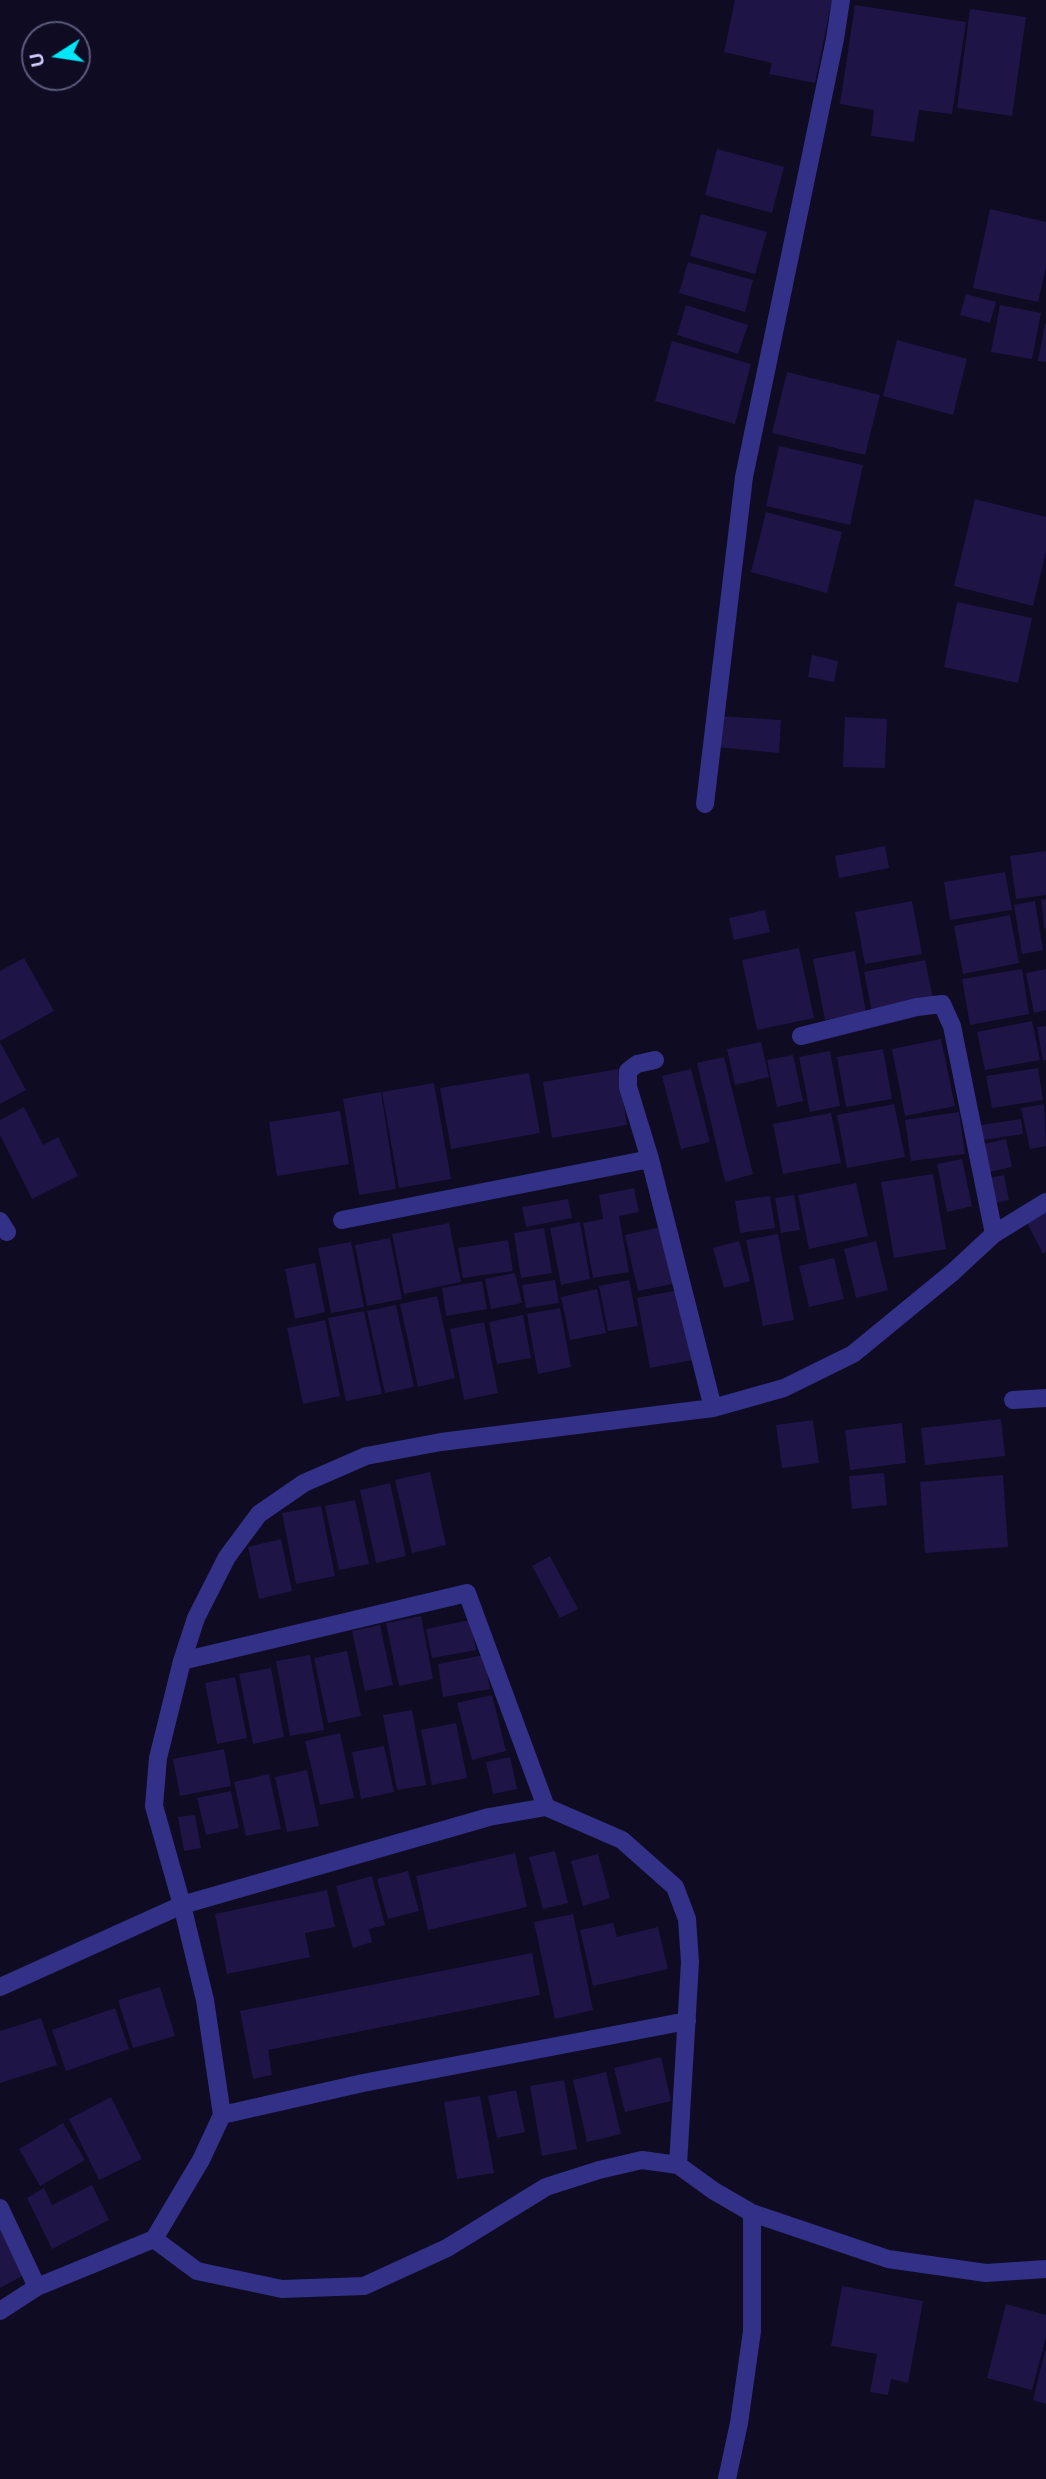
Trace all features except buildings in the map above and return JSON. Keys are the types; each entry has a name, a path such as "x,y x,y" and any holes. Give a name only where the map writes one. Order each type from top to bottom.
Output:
{"street":[{"path":"705,804 744,477 841,0"},
{"path":"801,1036 918,1007 942,1004 952,1026 994,1234"},
{"path":"655,1060 636,1064 628,1071 628,1087 650,1159 713,1408"},
{"path":"342,1220 650,1159"},
{"path":"0,2311 37,2287 154,2239 201,2160 222,2115 205,2000 154,1806 158,1758 196,1618 227,1557 259,1514 304,1483 366,1456 429,1444 713,1408 784,1388 853,1354 953,1272 994,1234 1046,1202"},
{"path":"1013,1399 1046,1398"},
{"path":"183,1661 467,1592 546,1808"},
{"path":"0,1987 182,1905 489,1816 546,1808 622,1840 675,1887 687,1919 690,1962 678,2165"},
{"path":"222,2115 363,2083 687,2021"},
{"path":"154,2239 197,2271 282,2289 364,2286 447,2248 546,2187 642,2160 678,2165 713,2191 752,2213 888,2259 986,2273 1046,2269"},
{"path":"0,2208 37,2287"},
{"path":"727,2479 739,2423 752,2331 752,2213"}]}
